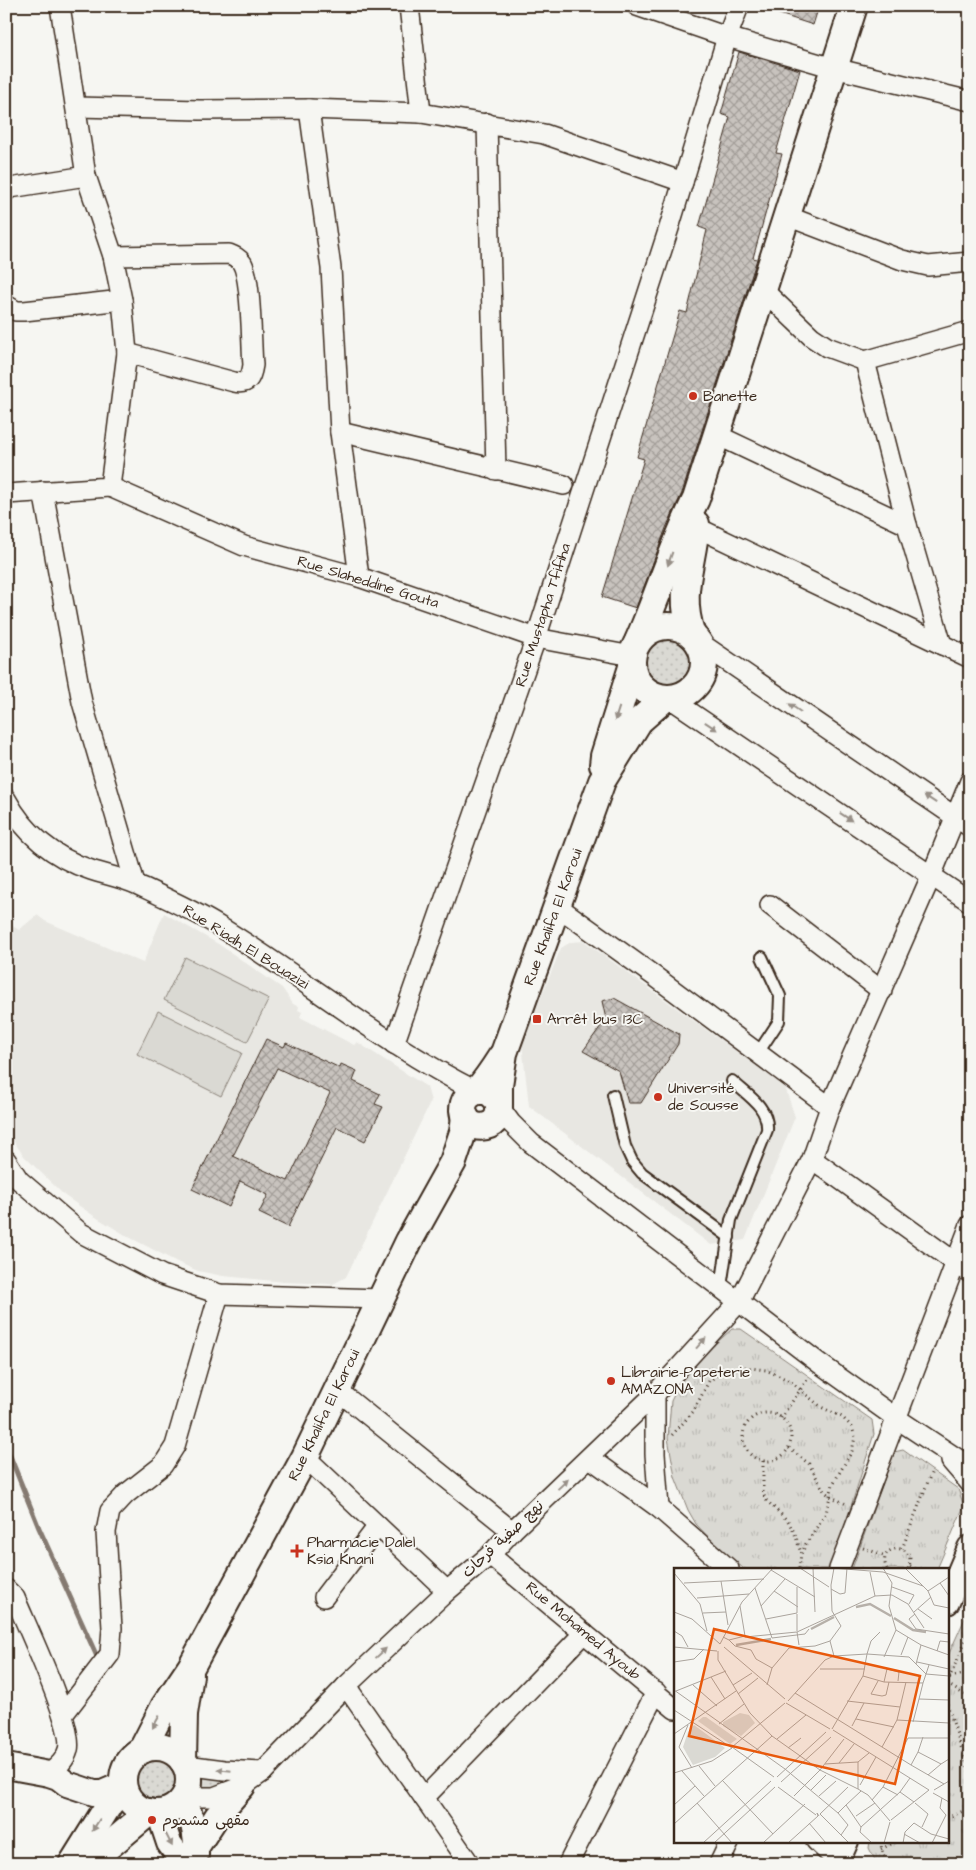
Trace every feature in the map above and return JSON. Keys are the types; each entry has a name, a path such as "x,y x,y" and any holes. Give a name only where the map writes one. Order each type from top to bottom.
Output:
{"main road":[{"path":"695,638 682,628 670,626 658,627 647,632 634,655 636,679 642,688 652,696 667,699 683,696 694,689 701,679 704,654 686,617 689,563 696,527 696,499 854,6"},
{"name":"Rue Khalifa El Karoui","path":"602,780 604,756 634,655 684,524 696,499"},
{"name":"Rue Khalifa El Karoui","path":"142,1750 164,1707 191,1667 305,1457 410,1241 454,1162 496,1112 504,1053 602,780 640,722 667,699"},
{"name":"Rue Khalifa El Karoui","path":"454,1162 468,1106 504,1053"},
{"path":"468,1106 482,1090 493,1094 496,1112"},
{"name":"Rue Khalifa El Karoui","path":"184,1763 184,1714 191,1667"},
{"path":"72,1864 123,1782 132,1756 142,1750 153,1747 164,1748 175,1753 184,1763 189,1783 185,1797 170,1810 154,1813 105,1849 90,1864"},
{"path":"123,1782 129,1799 137,1807 154,1813"}],"street":[{"path":"6,494 110,487 127,352 122,300 113,256 86,176 77,106 60,6"},
{"path":"409,6 421,112"},
{"path":"636,6 727,37 834,68 970,101"},
{"name":"Rue Mustapha Tfifiha","path":"394,1044 536,638 683,182 727,37 739,6"},
{"path":"77,106 200,110 421,112 544,134 683,182"},
{"path":"309,110 331,268 340,432 359,577"},
{"path":"486,123 496,470"},
{"path":"6,191 86,176"},
{"path":"787,216 902,260 928,266 970,262"},
{"path":"113,256 229,254 239,258 248,284 253,365 252,377 247,382 234,382 127,352"},
{"path":"763,290 812,337 827,347 865,361 970,331"},
{"path":"6,305 16,311 24,311 122,300"},
{"path":"865,361 907,524 942,645"},
{"path":"340,432 564,485"},
{"path":"717,435 907,524"},
{"name":"Rue Slaheddine Gouta","path":"110,487 244,546 359,577 536,638 634,655"},
{"path":"43,491 82,702 134,883"},
{"path":"696,527 970,658"},
{"path":"695,638 963,822"},
{"path":"667,699 932,874 970,902"},
{"name":"نهج صفية فرحات","path":"185,1797 214,1797 243,1786 263,1772 346,1686 447,1591 490,1555 512,1531 655,1394 739,1302 812,1159 830,1107 932,874 963,822 970,781"},
{"name":"Rue Riadh El Bouazizi","path":"6,799 14,814 28,831 50,849 89,870 134,883 221,928 436,1071 468,1106"},
{"path":"770,905 882,991"},
{"path":"557,906 830,1107"},
{"path":"496,1112 531,1143 819,1363 896,1418 970,1467"},
{"path":"812,1159 970,1273"},
{"path":"6,1160 19,1180 81,1233 162,1275 219,1294 381,1299"},
{"path":"839,1568 954,1262 970,1225"},
{"path":"63,1715 110,1654 112,1628 106,1532 110,1512 126,1494 163,1465 175,1446 219,1294"},
{"path":"336,1390 512,1531"},
{"path":"655,1394 655,1442 659,1508"},
{"path":"940,1448 970,1483"},
{"path":"305,1457 447,1591"},
{"path":"590,1458 659,1508 728,1568"},
{"path":"324,1597 378,1526"},
{"path":"948,1600 970,1548"},
{"name":"Rue Mohamed Ayoub","path":"490,1555 674,1708"},
{"path":"6,1589 15,1598 54,1688 63,1715 69,1749 54,1775"},
{"path":"424,1798 584,1633"},
{"path":"346,1686 470,1864"},
{"path":"568,1864 656,1692"},
{"path":"184,1763 224,1770 263,1772"},
{"path":"6,1766 54,1775 102,1777 123,1782"},
{"path":"192,1858 217,1816 243,1786"},
{"path":"185,1797 193,1823 192,1858"},
{"path":"154,1813 170,1843 192,1858"},
{"path":"720,1864 730,1842"},
{"path":"818,1842 840,1857"}],"lane":[{"path":"758,1053 779,1021 780,1004 780,996 762,957"},
{"path":"721,1288 732,1220 767,1130 768,1121 763,1109 732,1081"},
{"path":"613,1096 625,1146 632,1161 642,1173 729,1237"}],"path":[{"path":"781,1418 819,1363"},
{"path":"655,1442 674,1434 693,1412 709,1381 722,1372 743,1367 766,1370 790,1381 821,1407 842,1417 852,1427 855,1437 852,1451 833,1484 826,1514 806,1544 799,1568"},
{"path":"768,1413 781,1418 788,1425 791,1432 789,1448 778,1459 771,1462 763,1461 750,1454 745,1448 743,1431 752,1417 768,1413"},
{"path":"789,1448 809,1464 818,1481 830,1496 861,1511"},
{"path":"763,1461 763,1493 766,1500 788,1521 802,1554"},
{"path":"902,1549 932,1470"},
{"path":"849,1543 886,1556"},
{"path":"886,1568 884,1563 886,1556 893,1549 902,1549 910,1558 909,1568"},
{"path":"948,1681 970,1631"},
{"path":"950,1677 970,1673"},
{"path":"948,1684 970,1698"},
{"path":"948,1707 970,1774"},
{"path":"948,1818 970,1808"},
{"path":"881,1842 881,1849 891,1864"},
{"path":"881,1849 895,1842"}],"shaded area":[{"path":"164,913 220,945 282,988 293,1004 299,1007 298,1010 302,1012 300,1017 354,1045 357,1042 427,1087 431,1101 346,1277 333,1284 223,1276 198,1271 177,1262 127,1236 65,1196 24,1156 6,1131 6,932 11,925 19,930 37,915 45,921 143,963"},
{"name":"Université de Sousse","path":"584,941 785,1087 795,1117 745,1240 711,1245 529,1106 522,1044 561,948 571,942"}],"green space":[{"path":"668,640 680,644 686,650 690,662 686,674 680,680 668,684 656,680 650,674 646,662 650,650 656,644"},
{"path":"185,957 269,999 247,1042 164,1000"},
{"path":"158,1011 242,1053 221,1096 137,1054"},
{"path":"732,1329 741,1329 872,1420 874,1434 831,1568 743,1568 696,1524 688,1510 675,1477 668,1438 671,1401 687,1369"},
{"path":"903,1450 958,1489 964,1506 937,1568 852,1568 894,1452"},
{"path":"970,1607 970,1864 877,1864 869,1848 870,1842 948,1842 948,1656"},
{"path":"158,1755 171,1759 177,1765 181,1778 177,1791 171,1797 158,1801 145,1797 139,1791 135,1778 139,1765 145,1759"},
{"path":"200,1771 224,1778 213,1791 203,1792 200,1783"}],"building":[{"path":"764,6 819,6 813,25 764,9"},
{"path":"739,52 800,70 776,153 782,154 753,258 757,259 682,493 666,528 636,608 602,597 644,459 637,457 680,311 687,313 707,230 699,227 730,117 721,114"},
{"path":"614,998 679,1034 678,1044 641,1103 628,1103 619,1071 583,1051 606,1019 602,1001"},
{"path":"266,1039 284,1047 286,1043 340,1068 341,1064 357,1071 353,1081 380,1094 375,1104 383,1107 365,1141 337,1127 288,1227 259,1213 268,1195 240,1181 229,1207 192,1189","holes":["277,1068 330,1093 288,1181 233,1156"]}],"waterway":[{"path":"6,1446 39,1528 99,1661"}],"place":[{"name":"Banette","path":"693,396"},
{"name":"Arrêt bus 13C","path":"537,1019"},
{"name":"Université de Sousse","path":"658,1097"},
{"name":"Librairie-Papeterie AMAZONA","path":"611,1381"},
{"name":"Pharmacie Dalel Ksia Knani","path":"297,1551"},
{"name":"مقهى مشموم","path":"152,1820"}]}
